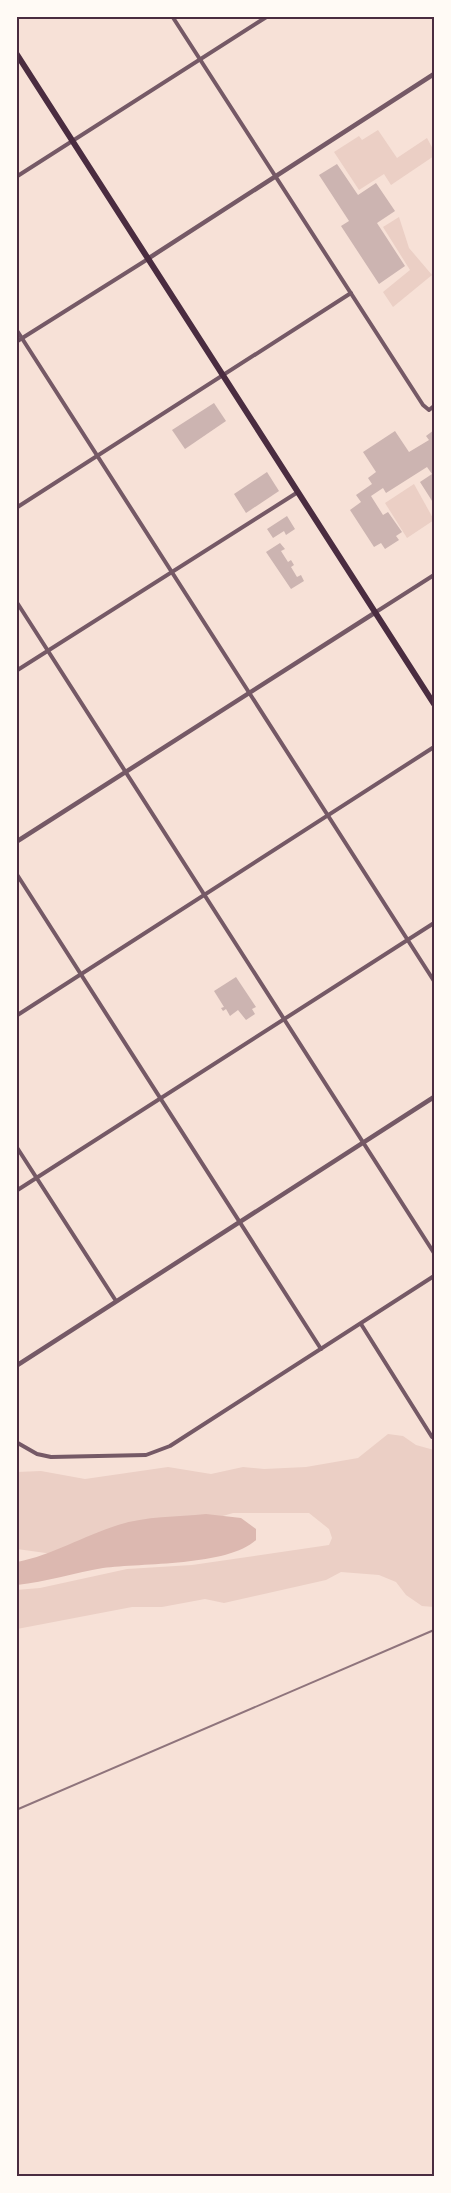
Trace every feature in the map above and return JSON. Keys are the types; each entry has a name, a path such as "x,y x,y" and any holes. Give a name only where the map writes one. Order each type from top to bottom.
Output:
{"main road":[{"path":"16,53 435,704"}],"street":[{"path":"172,16 423,405 429,410 435,406"},
{"path":"16,177 268,16"},
{"path":"16,342 435,74"},
{"path":"16,507 351,293"},
{"path":"16,329 435,981"},
{"path":"16,671 299,491"},
{"path":"16,842 435,575"},
{"path":"16,601 435,1253"},
{"path":"16,1016 435,747"},
{"path":"16,873 321,1349"},
{"path":"16,1191 435,923"},
{"path":"16,1366 435,1097"},
{"path":"16,1146 116,1301"},
{"path":"16,1442 37,1454 51,1457 156,1452 171,1446 435,1276"},
{"path":"361,1323 432,1437"}],"shaded area":[{"path":"378,130 397,158 427,138 434,151 434,156 391,185 384,174 359,190 334,152 359,136 362,140"},
{"path":"399,217 409,248 432,275 393,307 383,292 410,270 383,227"},
{"path":"414,484 434,520 407,538 385,503"},
{"path":"388,1434 403,1436 416,1445 434,1450 434,1607 422,1606 406,1595 396,1582 379,1575 341,1572 326,1580 224,1603 205,1599 162,1607 132,1607 17,1629 16,1590 40,1588 127,1569 192,1565 329,1545 332,1538 329,1529 309,1513 233,1513 60,1555 17,1549 17,1472 41,1471 85,1479 168,1467 211,1474 243,1467 264,1469 306,1467 358,1458"},
{"path":"206,1514 241,1518 256,1529 256,1540 226,1555 206,1559 103,1568 17,1585 17,1562 43,1555 105,1529 129,1522"}],"building":[{"path":"337,164 358,195 376,183 395,211 377,223 405,266 379,284 341,226 349,221 319,175"},
{"path":"214,403 226,421 185,449 172,430"},
{"path":"434,430 434,504 420,482 432,474 427,467 386,493 383,488 371,496 383,515 388,512 402,532 396,536 399,540 385,549 381,543 374,547 350,510 361,502 356,495 372,484 368,478 376,472 363,452 395,431 409,452 429,440 426,436"},
{"path":"267,472 279,491 246,513 234,494"},
{"path":"287,516 295,529 286,535 284,531 273,538 267,529"},
{"path":"280,543 285,549 281,551 288,562 291,560 294,565 291,567 297,577 301,575 304,581 291,589 266,552"},
{"path":"236,977 256,1007 252,1009 255,1014 246,1020 238,1010 230,1016 226,1009 223,1011 221,1008 224,1007 214,991"}],"railway":[{"path":"16,1810 434,1630"}]}
